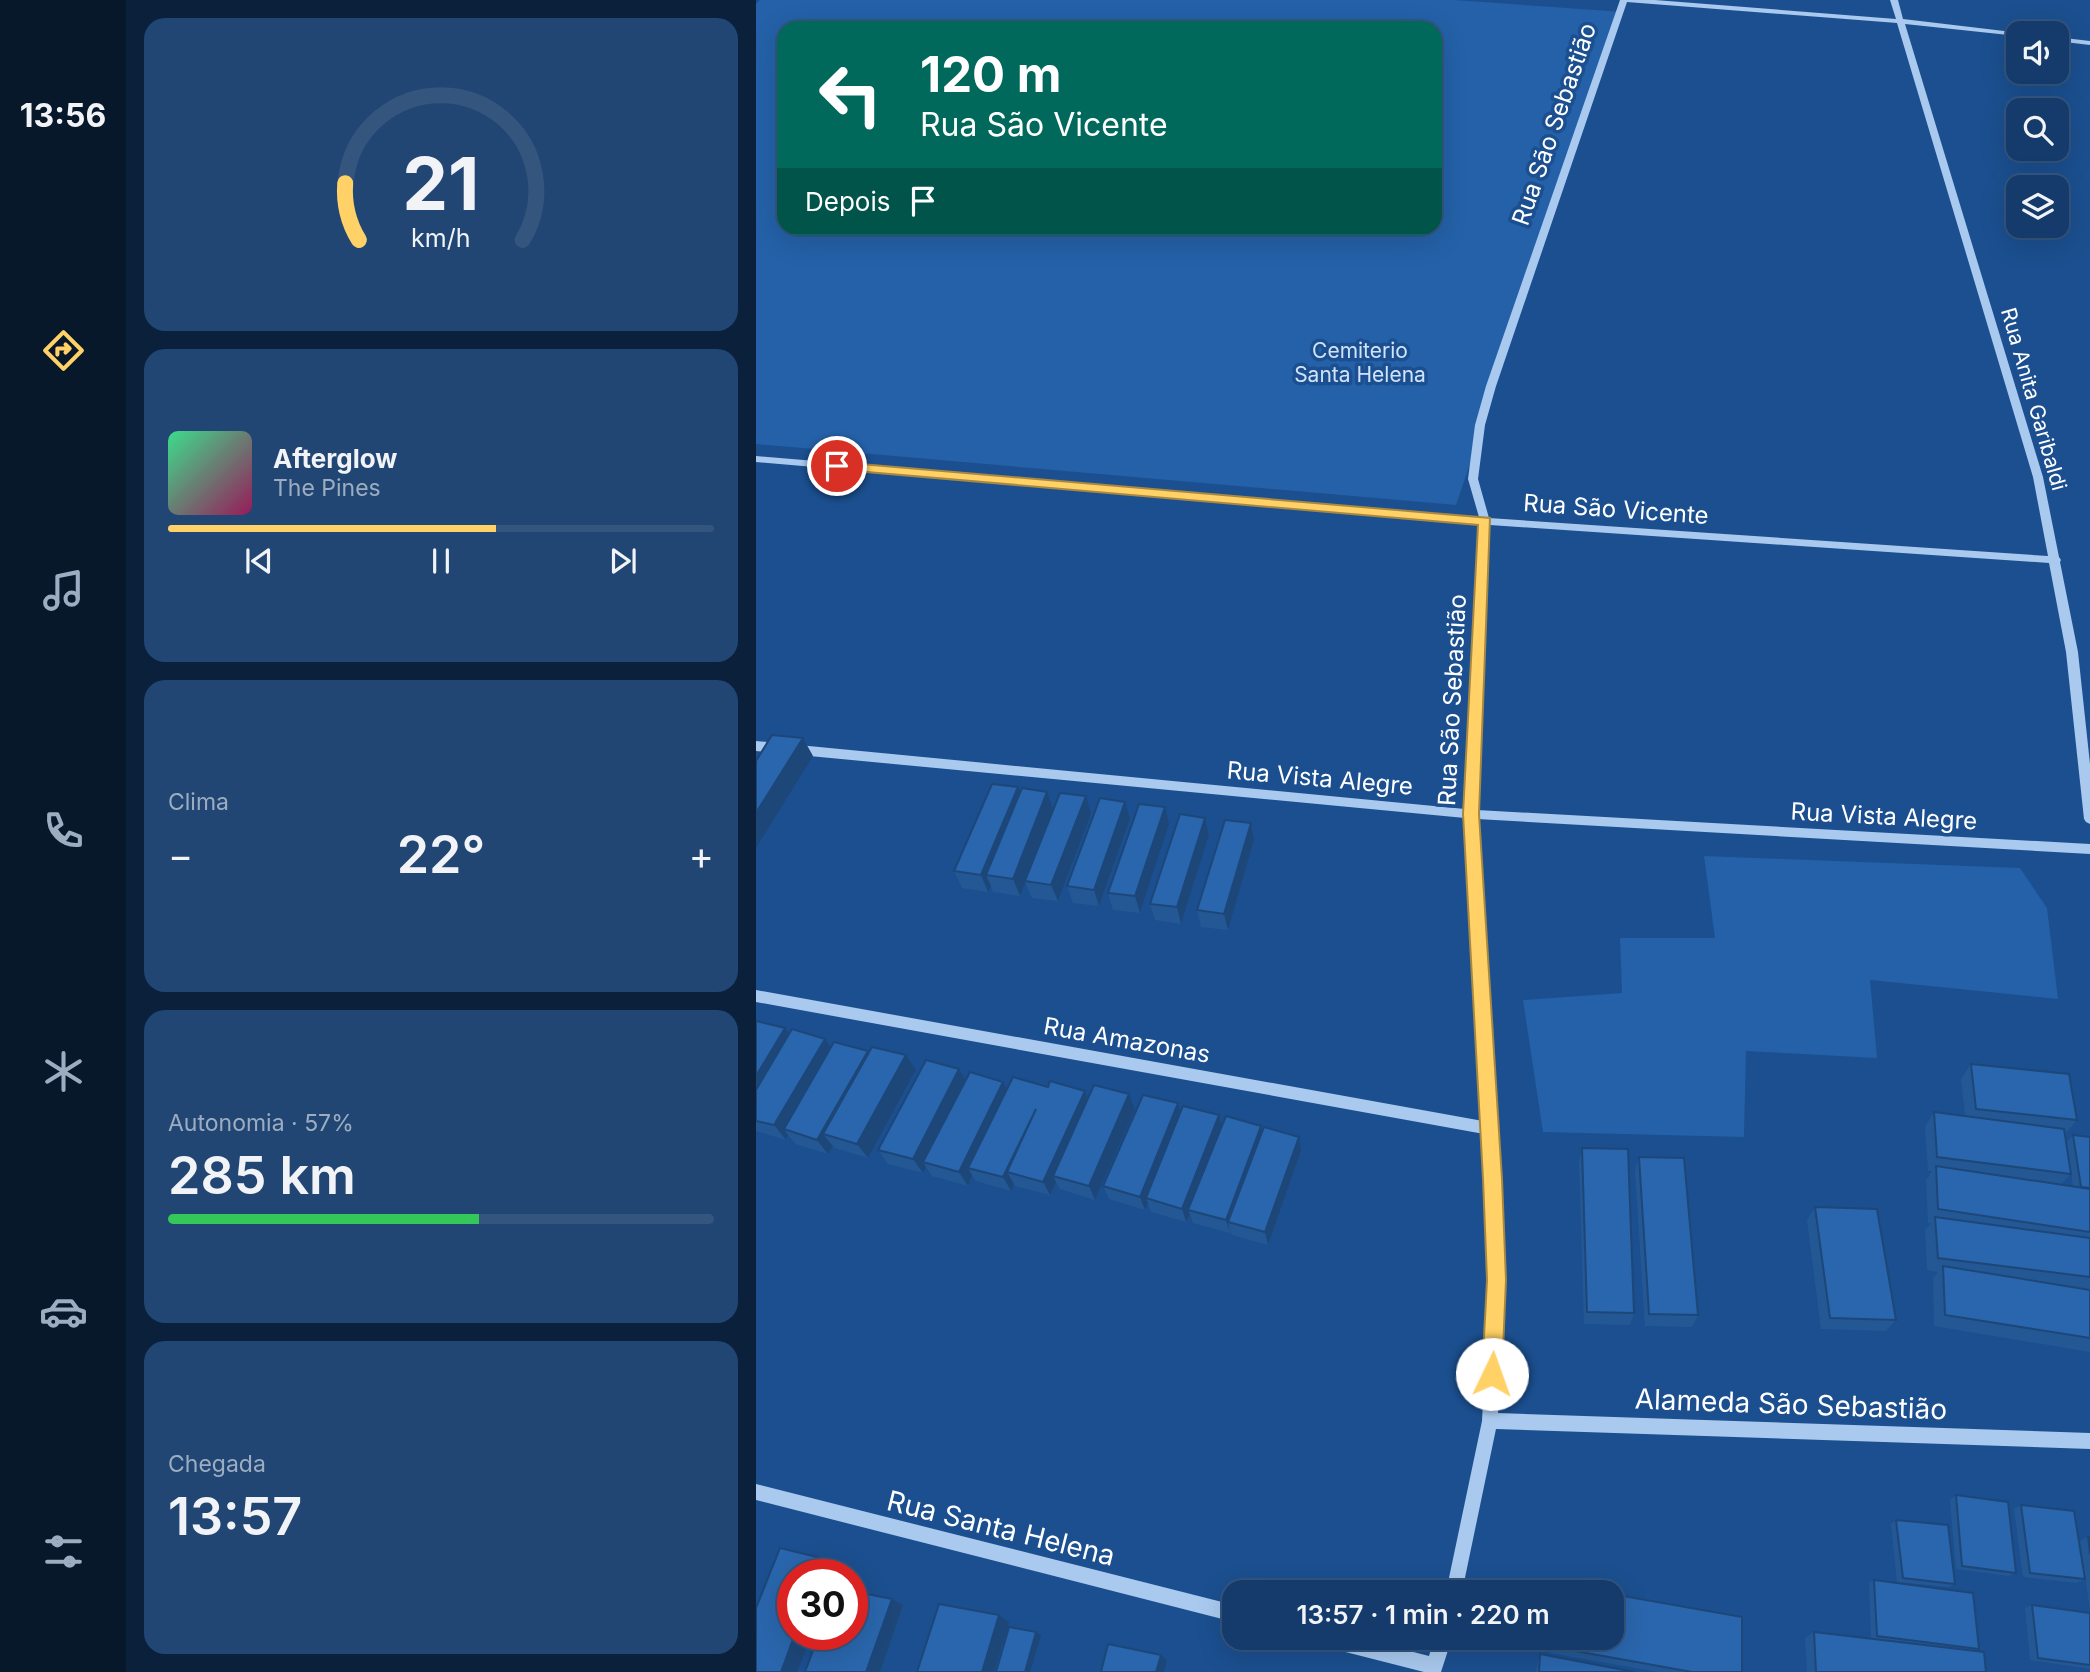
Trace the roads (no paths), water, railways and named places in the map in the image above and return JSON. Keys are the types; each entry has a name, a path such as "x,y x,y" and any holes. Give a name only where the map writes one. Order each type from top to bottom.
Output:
{"street":[{"path":"1626,0 1900,21 2006,33"},
{"name":"Rua São Sebastião","path":"1457,1580 1490,1421 1496,1280 1491,1129 1471,814 1485,522 1473,479 1480,425 1490,386 1626,0"},
{"name":"Rua Anita Garibaldi","path":"1894,0 2038,477 2072,652 2090,819"},
{"path":"2069,41 2090,43"},
{"name":"Rua São Vicente","path":"756,459 1485,522 2056,560"},
{"name":"Rua Vista Alegre","path":"756,746 1471,814 2090,849"},
{"name":"Rua Amazonas","path":"756,996 1491,1129"},
{"name":"Alameda São Sebastião","path":"1490,1421 2090,1441"},
{"name":"Rua Santa Helena","path":"756,1492 1222,1611"},
{"path":"1368,1650 1434,1669 1440,1650"}],"park label":[{"name":"Cemiterio Santa Helena","path":"1360,362"}]}
